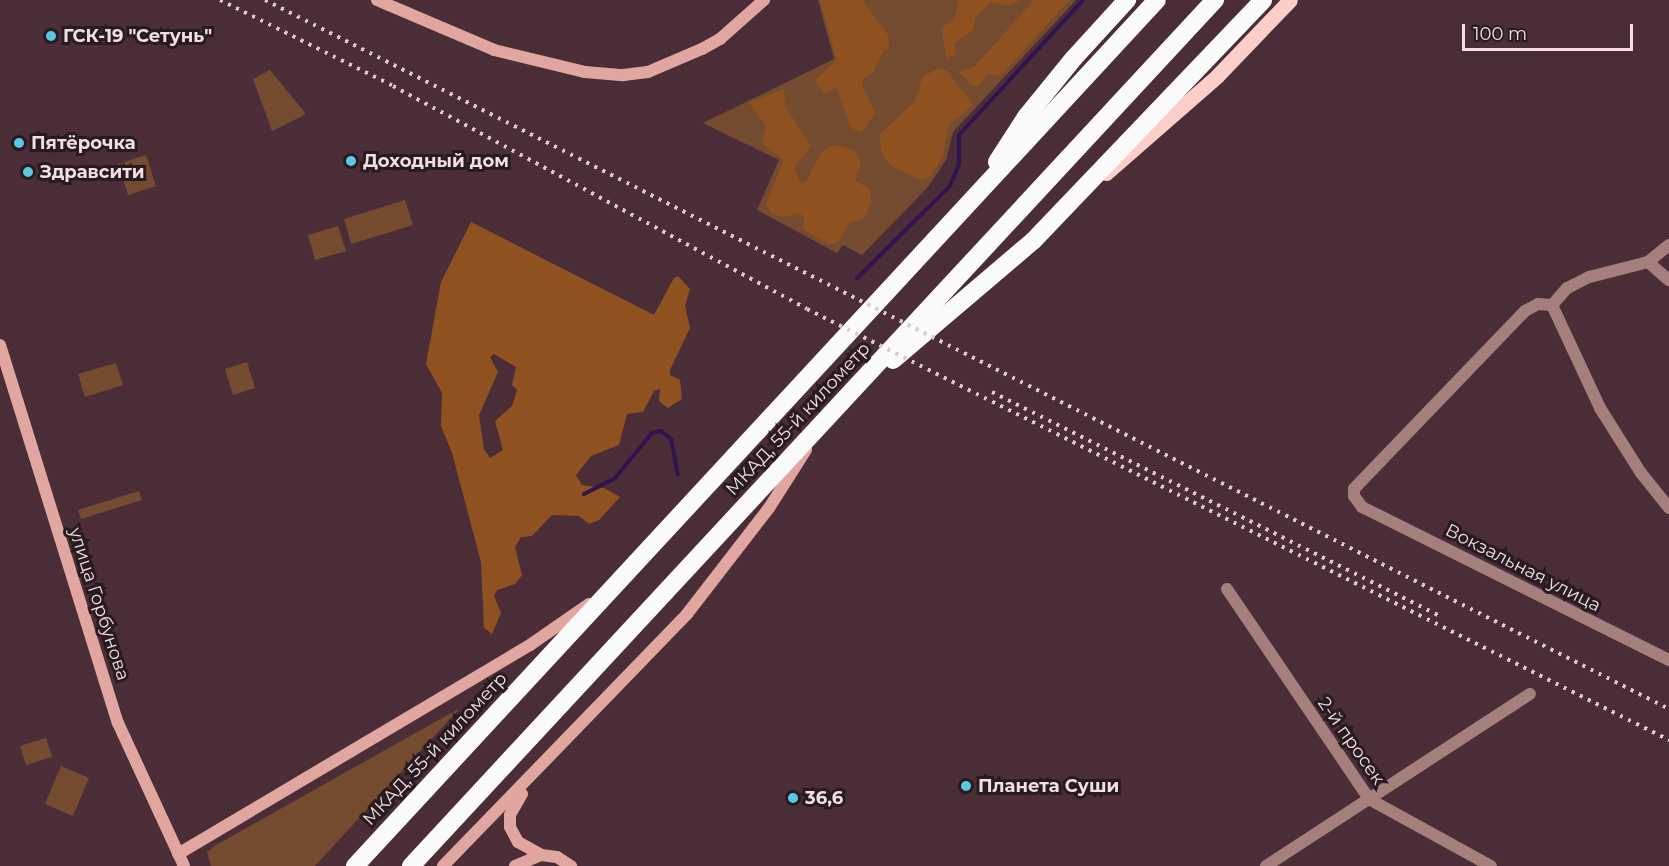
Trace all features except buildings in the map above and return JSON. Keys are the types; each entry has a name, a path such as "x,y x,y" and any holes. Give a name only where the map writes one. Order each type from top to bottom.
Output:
{"highway":[{"path":"968,207 1026,117 1127,0"},
{"name":"МКАД, 55-й километр","path":"355,866 968,207 1157,0"},
{"name":"МКАД, 55-й километр","path":"411,866 1215,0"},
{"path":"847,397 967,300 1084,189 1263,0"}],"main road":[{"path":"1084,189 1170,120 1290,0"}],"street":[{"path":"377,0 494,50 585,72 623,75 648,72 702,49 720,39 764,0"},
{"path":"1669,245 1648,262 1589,277 1567,288 1552,305 1600,408 1641,473 1669,508"},
{"path":"1648,262 1669,280"},
{"name":"Вокзальная улица","path":"1552,305 1538,304 1525,311 1354,489 1354,496 1362,507 1669,660"},
{"name":"улица Горбунова","path":"0,345 118,723 181,860"},
{"path":"443,866 535,774 687,614 769,508 826,420"},
{"path":"181,860 530,645 636,565"},
{"name":"2-й просек","path":"1227,589 1369,799 1488,865"},
{"path":"1266,866 1530,694"},
{"path":"535,774 510,820 518,842 541,855 557,857 571,866"},
{"path":"515,866 541,855"}],"shaded area":[{"path":"818,0 1076,0 953,132 946,160 928,187 862,255 843,245 837,253 757,210 779,160 703,123 834,59"},
{"path":"820,0 862,0 888,35 889,48 884,50 873,72 863,78 862,84 875,113 862,132 851,128 836,87 825,93 817,85 816,79 837,60"},
{"path":"959,0 1020,0 1008,6 991,2 975,18 973,30 954,43 956,54 947,58 941,29 955,17"},
{"path":"1034,0 1070,0 1000,76 988,74 977,87 971,85 959,72 975,66"},
{"path":"938,68 947,71 971,102 971,107 949,124 942,158 931,176 921,180 891,166 881,152 880,134 915,101 922,78"},
{"path":"270,70 306,114 272,131 253,79"},
{"path":"784,89 785,106 811,146 794,168 801,184 806,182 821,153 831,146 843,146 855,151 861,162 855,180 870,190 871,202 864,218 848,224 840,241 830,245 803,229 804,218 800,213 783,217 772,214 766,204 784,160 762,143 767,127 749,103"},
{"path":"146,155 156,186 128,195 118,164"},
{"path":"405,200 413,225 351,244 344,219"},
{"path":"471,222 654,315 674,278 678,276 690,289 685,306 690,328 670,370 670,375 680,380 682,399 668,408 659,401 660,389 654,391 643,412 627,414 619,445 591,456 576,475 582,485 604,488 620,497 599,520 589,524 579,516 552,515 532,536 521,537 515,547 522,575 515,584 497,590 494,596 501,613 492,634 484,628 481,562 452,453 441,426 442,393 426,364 441,282","holes":["494,354 516,367 512,385 517,390 512,406 495,421 503,450 490,458 484,449 479,415 498,372 490,357"]},
{"path":"338,226 346,251 315,260 308,235"},
{"path":"247,362 255,388 233,395 225,369"},
{"path":"116,363 123,385 85,397 78,374"},
{"path":"139,491 142,500 81,519 78,510"},
{"path":"460,708 315,866 211,866 207,852 216,845"},
{"path":"46,738 52,757 26,765 20,746"},
{"path":"61,766 89,778 73,816 45,804"}],"waterway":[{"path":"857,278 950,186 959,164 959,135 1083,0"},
{"path":"584,494 615,478 652,433 661,431 671,439 678,474"}],"railway":[{"path":"220,0 393,86 807,309 1669,740"},
{"path":"265,0 1669,709"},
{"path":"992,392 1440,616"}],"place":[{"name":"ГСК-19 \"Сетунь\"","path":"51,36"},
{"name":"Пятёрочка","path":"19,143"},
{"name":"Доходный дом","path":"351,161"},
{"name":"Здравсити","path":"28,172"},
{"name":"Планета Суши","path":"966,786"},
{"name":"36,6","path":"793,798"}]}
